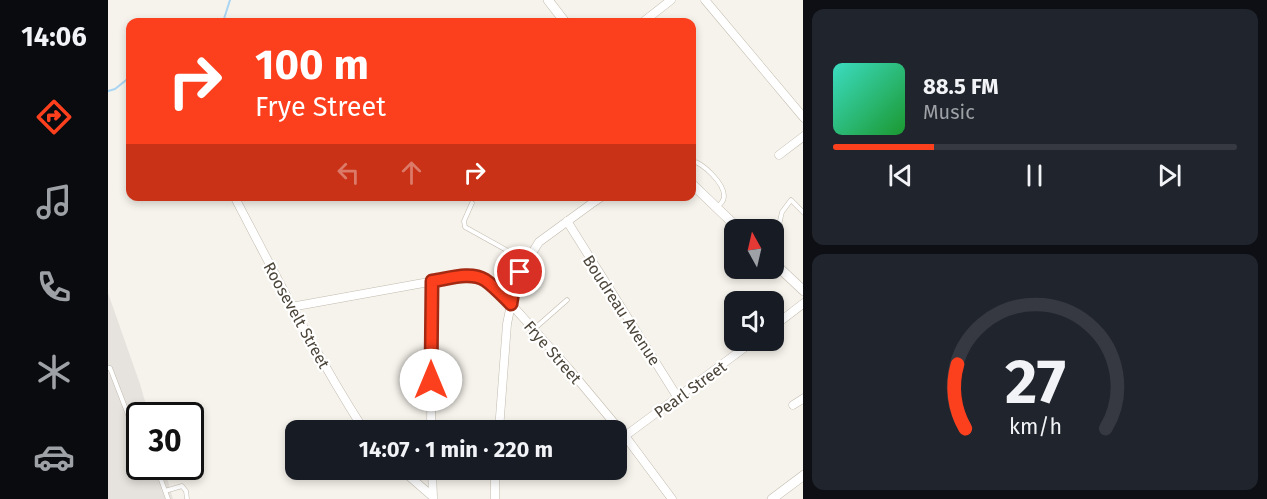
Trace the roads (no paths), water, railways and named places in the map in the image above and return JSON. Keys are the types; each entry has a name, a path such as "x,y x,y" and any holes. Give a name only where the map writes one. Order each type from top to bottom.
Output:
{"street":[{"path":"548,0 562,18"},
{"path":"648,18 671,0"},
{"path":"705,0 803,117"},
{"path":"779,155 803,137"},
{"path":"696,188 728,219"},
{"name":"Roosevelt Street","path":"237,201 291,308 358,420"},
{"path":"500,420 507,324 514,285 526,261 540,242 596,201"},
{"name":"Boudreau Avenue","path":"567,221 678,398"},
{"path":"784,272 803,290"},
{"name":"Frye Street","path":"291,308 432,281 462,276 477,277 485,280 511,304 611,420"},
{"path":"431,420 432,281"},
{"path":"784,318 803,304"},
{"name":"Pearl Street","path":"627,435 740,351"},
{"path":"794,405 803,399"},
{"name":"Frye Street","path":"627,439 672,499"},
{"path":"772,499 803,476"},
{"path":"413,480 433,498"},
{"path":"432,480 433,498"},
{"path":"495,480 495,499"}],"lane":[{"path":"696,162 704,166 722,188 723,202 716,208"},
{"path":"780,219 791,200 803,212"},
{"path":"472,203 464,221 465,227 526,261"},
{"path":"534,329 567,300"},
{"path":"108,368 111,368 126,408"},
{"path":"161,480 168,499"},
{"path":"165,491 182,486 186,491 187,499"}],"waterway":[{"path":"224,18 230,0"},
{"path":"108,91 115,89 126,80"}]}
